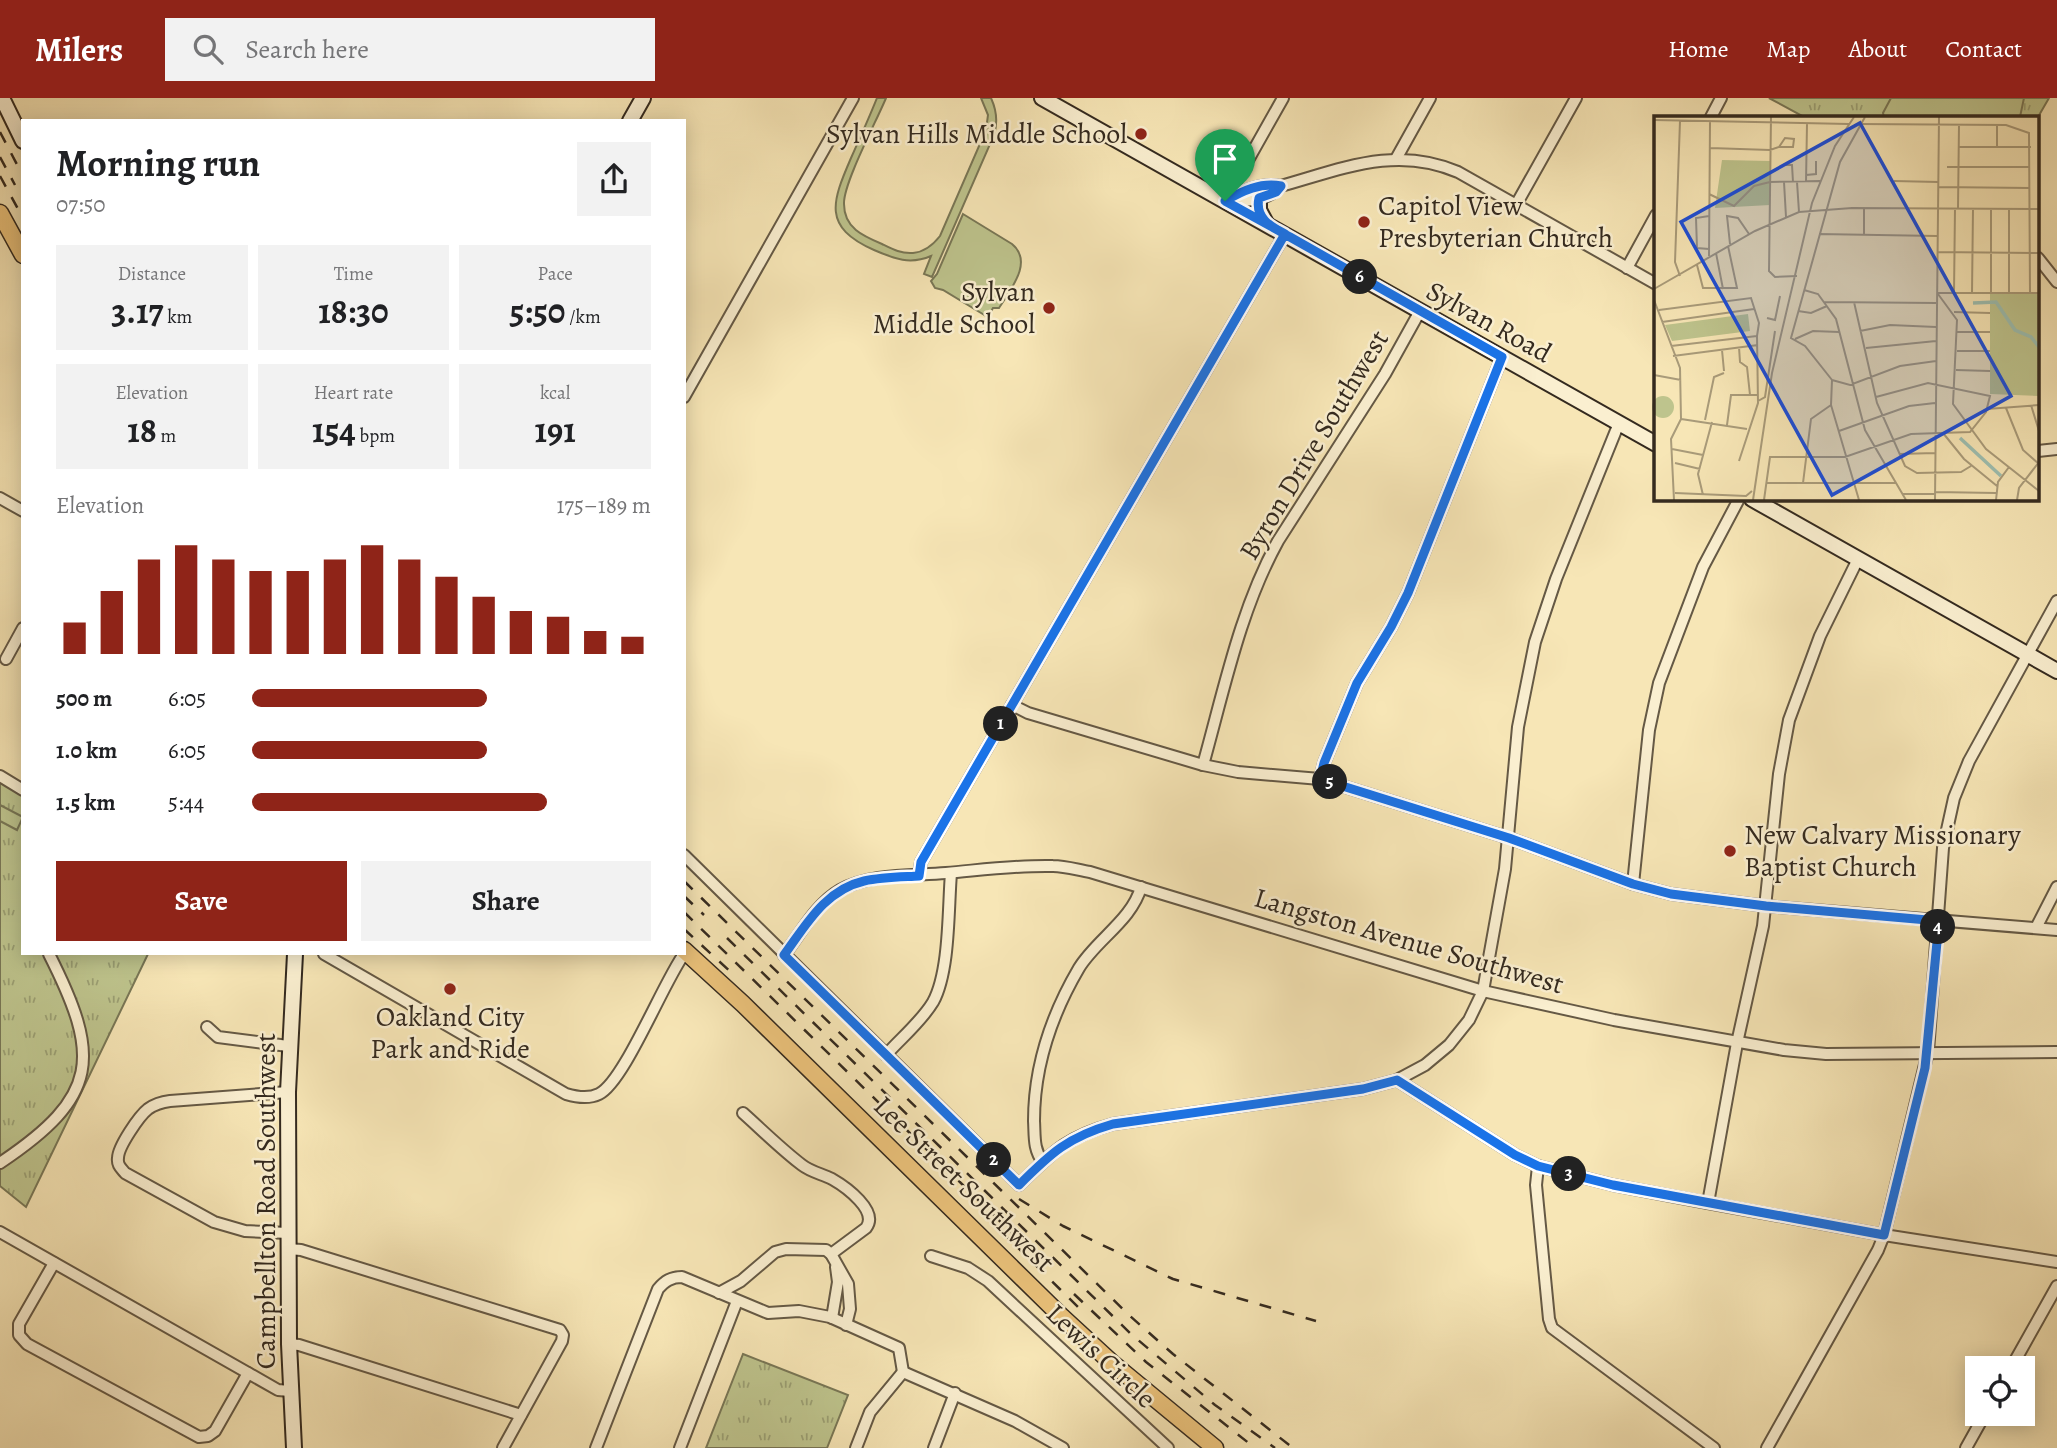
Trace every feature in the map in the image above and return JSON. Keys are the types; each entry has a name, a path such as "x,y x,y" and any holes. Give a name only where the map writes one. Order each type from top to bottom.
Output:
{"main road":[{"path":"631,119 643,98"},
{"name":"Sylvan Road","path":"1042,98 1654,443"},
{"path":"5,100 21,136"},
{"path":"1261,192 1259,212 1267,225"},
{"path":"0,213 21,251"},
{"path":"1754,500 2057,671"},
{"name":"Lee Street Southwest","path":"686,953 743,1004 1068,1322 1112,1363 1215,1448"},
{"name":"Campbellton Road Southwest","path":"295,955 288,1046 288,1250 290,1391 295,1448"}],"street":[{"path":"686,393 853,98"},
{"path":"1283,98 1225,201 1244,202 1261,192 1276,192 1281,186 1364,163 1396,159 1424,161 1447,167 1654,283"},
{"path":"1396,159 1430,98"},
{"path":"1516,205 1576,98"},
{"path":"1712,116 1721,98"},
{"path":"1245,166 1250,179 1261,192"},
{"path":"1627,268 1654,219"},
{"path":"919,876 921,862 1285,234"},
{"path":"2039,259 2056,278"},
{"name":"Byron Drive Southwest","path":"1203,765 1248,607 1262,569 1385,374 1420,311"},
{"path":"1320,779 1357,683 1408,593 1502,357"},
{"path":"686,857 1019,1185 1060,1146 1074,1137 1113,1124 1363,1089 1397,1080 1425,1065 1449,1045 1469,1020 1483,991 1509,838 1518,727 1535,642 1556,579 1619,423"},
{"path":"2039,451 2057,449"},
{"path":"0,498 21,510"},
{"path":"1633,884 1649,730 1659,683 1703,567 1738,500"},
{"path":"1708,1203 1737,1043 1766,906 1779,774 1789,720 1820,636 1858,559"},
{"path":"1767,1448 1884,1235 1928,1052 1943,848 1954,798 1969,761 2055,608"},
{"path":"6,659 21,632"},
{"path":"1012,705 1028,713 1203,765 1238,772 1320,779 1509,838 1633,884 1671,894 1766,906 2057,930"},
{"path":"0,776 21,789"},
{"name":"Langston Avenue Southwest","path":"784,955 819,908 839,891 866,880 1057,866 1090,872 1483,991 1614,1020 1737,1043 1826,1054 2057,1052"},
{"path":"886,1055 924,1014 939,988 944,966 951,873"},
{"path":"1043,1162 1035,1146 1034,1106 1039,1067 1050,1030 1080,966 1135,902 1141,887"},
{"path":"2036,929 2057,887"},
{"path":"0,1163 26,1146 49,1125 70,1102 83,1074 82,1035 64,983 50,955"},
{"path":"326,955 566,1094 590,1096 599,1094 618,1076 683,955"},
{"path":"206,1027 219,1037 288,1046"},
{"path":"1397,1080 1515,1155 1538,1166 1613,1185 1708,1203 1884,1235 2057,1262"},
{"path":"288,1092 157,1104 139,1118 117,1160 125,1173 215,1222 245,1231 288,1233"},
{"path":"743,1114 803,1166 841,1185 870,1216 870,1223 866,1228 831,1254"},
{"path":"1538,1166 1536,1185 1552,1328 1714,1448"},
{"path":"0,1232 278,1390 290,1391"},
{"path":"719,1293 741,1281 775,1252 786,1249 826,1250 845,1277 850,1291 850,1309 846,1325"},
{"path":"288,1250 301,1250 560,1330 562,1341 503,1448"},
{"path":"831,1254 838,1282 832,1318"},
{"name":"Lewis Circle","path":"931,1256 968,1268 988,1281 1168,1448"},
{"path":"54,1263 19,1324 19,1335 27,1345 199,1437 208,1436 215,1431 248,1373"},
{"path":"596,1448 658,1289 671,1279 682,1277 768,1313 812,1312 832,1318 899,1348 903,1372 870,1412 856,1448"},
{"path":"2018,1356 2057,1286"},
{"path":"680,1448 737,1301"},
{"path":"289,1344 521,1415"},
{"path":"903,1372 1015,1421 1063,1448"},
{"path":"934,1448 955,1393"},
{"path":"1966,1448 1978,1426"}],"green space":[{"path":"877,98 886,98 849,182 845,195 845,212 851,225 862,234 893,249 909,253 925,250 940,236 986,130 988,115 981,98 991,98 995,107 994,135 932,277 924,274 931,256 902,260 889,256 857,241 839,222 836,200 839,188"},
{"path":"1769,98 2049,98 2039,116 1802,116"},
{"path":"1891,98 2024,98 2020,116 1884,116"},
{"path":"963,214 1012,244 1021,259 1018,276 1009,293 999,308 993,308 986,316 935,288 931,281 937,274"},
{"path":"0,779 21,791 21,955 148,955 26,1207 0,1186"},
{"path":"0,805 21,816 17,830 0,821"},
{"path":"743,1354 848,1395 827,1448 706,1448"}],"railway":[{"path":"0,132 21,172"},
{"path":"0,157 15,185"},
{"path":"0,176 21,214"},
{"path":"686,883 1130,1316 1173,1354 1293,1448"},
{"path":"686,898 704,915"},
{"path":"686,914 1014,1235"},
{"path":"686,931 733,974"},
{"path":"727,938 1131,1334 1215,1405 1275,1448"},
{"path":"1019,1199 1063,1226 1173,1279 1316,1321"},
{"path":"1001,1231 1078,1307"},
{"path":"1074,1294 1146,1362 1255,1448"}],"place":[{"name":"Sylvan Hills Middle School","path":"1141,134"},
{"name":"Capitol View Presbyterian Church","path":"1364,222"},
{"name":"Sylvan Middle School","path":"1049,308"},
{"name":"New Calvary Missionary Baptist Church","path":"1730,851"},
{"name":"Oakland City Park and Ride","path":"450,989"}],"route":[{"path":"1225,201 1257,187 1270,184 1281,186 1276,192 1259,198 1259,212 1267,225 1275,229 1285,234 1502,357 1408,593 1357,683 1320,779 1509,838 1633,884 1671,894 1766,906 1939,921 1928,1052 1884,1235 1613,1185 1538,1166 1515,1155 1397,1080 1363,1089 1113,1124 1074,1137 1060,1146 1019,1185 784,955 819,908 839,891 866,880 919,876 921,862 1285,234 1267,225 1225,201"}]}
